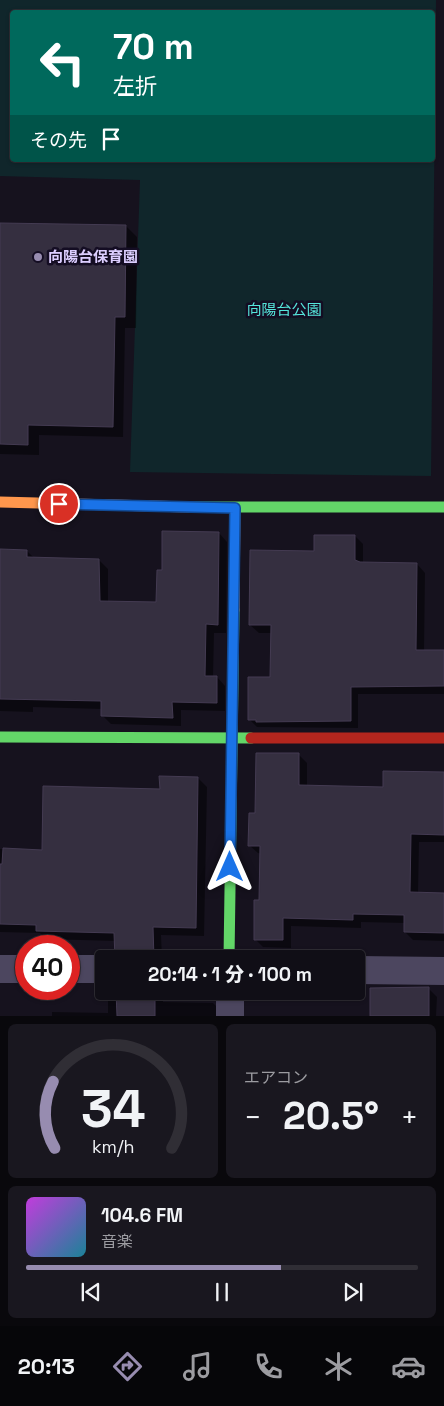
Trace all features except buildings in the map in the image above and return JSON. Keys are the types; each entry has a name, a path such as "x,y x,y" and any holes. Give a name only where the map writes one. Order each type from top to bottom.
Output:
{"street":[{"path":"0,502 235,508 444,507"},
{"path":"229,950 235,508"},
{"path":"0,737 444,738"},
{"path":"0,969 15,969"},
{"path":"80,969 95,969"},
{"path":"365,970 444,972"},
{"path":"230,1000 230,1016"}],"green space":[{"name":"向陽台公園","path":"0,0 436,0 435,95 435,10 10,10 10,162 434,162 431,476 130,472 140,180 0,176"}],"traffic: fast":[{"path":"189,507 444,507"},
{"path":"229,950 234,610"},
{"path":"0,737 251,738"}],"traffic: slow":[{"path":"0,502 189,507"},
{"path":"234,610 235,508"}],"traffic: jam":[{"path":"251,738 444,738"}],"place":[{"name":"向陽台保育園","path":"38,257"}],"route":[{"path":"59,504 235,508 230,867"}]}
